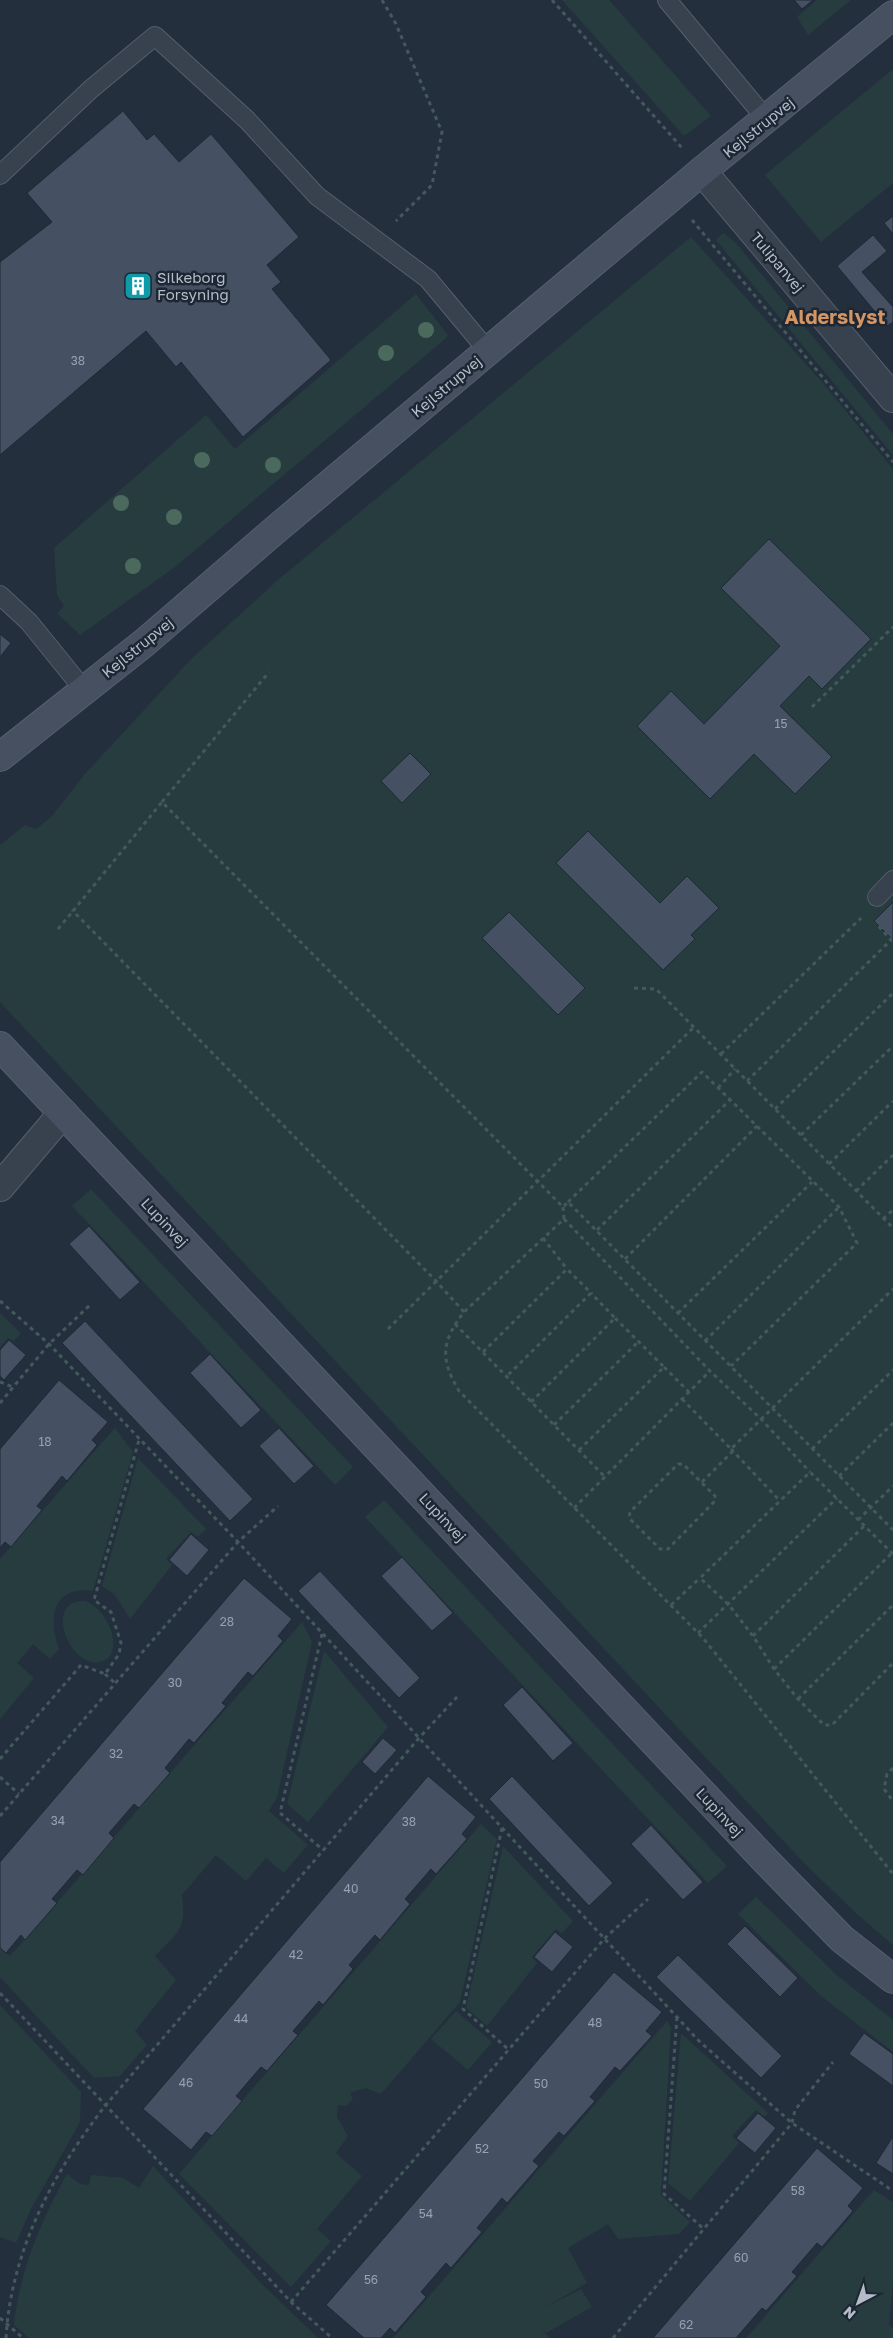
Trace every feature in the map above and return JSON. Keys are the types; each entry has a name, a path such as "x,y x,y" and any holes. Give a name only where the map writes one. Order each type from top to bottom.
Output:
{"street":[{"name":"Kejlstrupvej","path":"0,757 144,643 488,351 893,15"},
{"name":"Tulipanvej","path":"702,172 893,398"},
{"name":"Lupinvej","path":"0,1046 765,1860 842,1939 893,1979"},
{"path":"0,1187 63,1113"}],"lane":[{"path":"666,0 767,120"},
{"path":"0,175 91,89 155,36 246,120 317,196 428,279 488,351"},
{"path":"0,595 29,622 84,690"},
{"path":"877,897 893,880"}],"path":[{"path":"377,241 432,185 442,132 396,24 382,0"},
{"path":"552,0 702,172"},
{"path":"672,197 893,462"},
{"path":"812,707 893,627"},
{"path":"58,928 269,672"},
{"path":"162,802 564,1207"},
{"path":"72,911 464,1312"},
{"path":"721,1054 865,913"},
{"path":"747,1081 892,941 872,920"},
{"path":"634,988 656,989 893,1228"},
{"path":"776,1109 893,993"},
{"path":"388,1329 694,1027"},
{"path":"801,1135 893,1046"},
{"path":"718,1088 735,1069"},
{"path":"731,1366 857,1243 839,1207 702,1072 568,1202 564,1207 564,1219 710,1371 761,1419 810,1472 892,1553 774,1669"},
{"path":"596,1230 730,1100"},
{"path":"829,1164 893,1101"},
{"path":"625,1259 757,1126"},
{"path":"856,1191 893,1155"},
{"path":"678,1313 812,1182"},
{"path":"568,1202 893,1530"},
{"path":"705,1340 839,1207"},
{"path":"884,1219 893,1210"},
{"path":"564,1219 464,1312 450,1330 445,1351 448,1373 459,1391 698,1633 893,1874"},
{"path":"544,1238 567,1269 689,1392"},
{"path":"483,1352 567,1269"},
{"path":"702,1482 761,1419 893,1289"},
{"path":"507,1376 591,1293"},
{"path":"0,1301 48,1344 238,1542 699,2041 792,2123 893,2192"},
{"path":"0,1402 48,1344 90,1305"},
{"path":"531,1402 615,1318"},
{"path":"455,1324 605,1477"},
{"path":"554,1425 638,1342"},
{"path":"579,1450 664,1367"},
{"path":"812,1449 893,1370"},
{"path":"574,1508 710,1371"},
{"path":"0,1382 13,1387"},
{"path":"682,1399 780,1501"},
{"path":"839,1476 893,1424"},
{"path":"106,1674 119,1654 121,1643 111,1612 94,1600 139,1439"},
{"path":"678,1464 683,1464 702,1482 715,1496 715,1501 668,1549 660,1549 630,1518 630,1512 678,1464"},
{"path":"671,1605 810,1472"},
{"path":"858,1520 893,1486"},
{"path":"698,1633 837,1498"},
{"path":"0,1816 238,1542 278,1506"},
{"path":"754,1636 864,1526"},
{"path":"700,1578 728,1604 754,1636 774,1669 798,1699 824,1725 829,1726 893,1663"},
{"path":"798,1699 893,1605"},
{"path":"322,1633 280,1813 323,1850"},
{"path":"0,1759 81,1665 106,1674 115,1683"},
{"path":"6,2338 16,2275 32,2228 56,2177 76,2144 105,2106 323,1850 419,1738 457,1697"},
{"path":"893,1768 887,1774 884,1789 893,1801"},
{"path":"0,1777 19,1794"},
{"path":"502,1827 463,2009 509,2050"},
{"path":"292,2302 605,1938 648,1899"},
{"path":"0,1993 292,2302 332,2338"},
{"path":"677,2016 664,2194 704,2229"},
{"path":"613,2338 792,2123 794,2110 833,2062"},
{"path":"0,2318 23,2338"}],"green space":[{"path":"562,0 609,0 711,116 684,136"},
{"path":"817,0 851,0 808,35 797,17"},
{"path":"893,69 893,183 821,242 765,175"},
{"path":"723,233 735,242 893,434 893,455 716,240"},
{"path":"691,237 823,383 893,469 893,1945 858,1915 806,1865 0,1002 0,845 25,825 36,829 51,817 85,774 192,658 278,580"},
{"path":"416,294 448,335 444,340 175,567 80,635 57,613 64,606 57,595 54,548 206,415 235,449"},
{"path":"91,1189 353,1467 335,1485 72,1206"},
{"path":"0,1313 21,1333 14,1341 8,1338 0,1348"},
{"path":"115,1428 133,1452 93,1591 69,1593 61,1599 56,1607 54,1616 59,1649 50,1659 33,1644 17,1663 34,1678 0,1719 0,1559"},
{"path":"138,1458 206,1529 198,1537 191,1532 166,1559 172,1565 130,1619 115,1595 102,1586"},
{"path":"384,1500 727,1866 708,1883 365,1517"},
{"path":"85,1601 95,1607 103,1616 113,1637 111,1655 104,1661 94,1662 84,1659 68,1641 64,1630 63,1619 66,1609 73,1603"},
{"path":"302,1622 312,1642 277,1797 269,1811 308,1845 284,1873 266,1858 246,1881 216,1855 182,1895 183,1916 179,1930 155,1956 176,1980 135,2031 147,2045 120,2076 94,2078 0,1977 0,1948 10,1956"},
{"path":"324,1651 388,1727 308,1822 287,1804"},
{"path":"481,1824 497,1839 460,2002 381,2094 366,2088 350,2093 353,2099 346,2106 338,2105 337,2117 348,2136 336,2153 362,2176 317,2229 331,2241 291,2287 179,2174"},
{"path":"503,1846 573,1921 562,1933 556,1929 532,1957 537,1963 487,2026 466,2008"},
{"path":"756,1897 838,1976 893,2020 893,2052 821,1996 738,1914"},
{"path":"0,2005 81,2092 80,2122 31,2209 16,2243 0,2237"},
{"path":"456,2011 492,2042 468,2070 431,2039"},
{"path":"667,2021 671,2027 661,2195 690,2222 679,2234 618,2239 608,2224 568,2248 587,2283 546,2307 581,2289 592,2307 546,2333 540,2328 550,2338 393,2338"},
{"path":"681,2033 768,2113 765,2117 756,2110 732,2136 739,2143 690,2201 668,2183"},
{"path":"153,2166 261,2283 318,2338 29,2338 14,2325 26,2266 48,2210 67,2174 80,2184 89,2185 91,2175 123,2178 139,2188"},
{"path":"874,2190 893,2202 893,2281 889,2325 893,2329 893,2338 746,2338"}],"building":[{"path":"794,0 813,0 802,9"},
{"name":"Silkeborg Forsyning","path":"123,111 147,140 154,134 179,162 211,134 299,237 267,265 281,282 272,289 331,360 243,437 181,362 176,367 146,331 0,455 0,262 52,222 27,193"},
{"path":"893,216 893,234 884,223"},
{"path":"873,235 887,251 862,272 893,307 893,322 887,326 837,266"},
{"path":"769,539 871,639 822,689 809,676 780,706 832,757 795,794 754,754 710,799 637,726 671,691 704,724 780,646 721,588"},
{"path":"0,634 11,643 0,657"},
{"path":"410,753 431,774 402,803 381,781"},
{"path":"588,831 660,903 687,876 719,908 691,935 695,939 663,970 556,863"},
{"path":"893,902 893,940 874,921"},
{"path":"509,912 585,988 558,1015 482,938"},
{"path":"89,1226 140,1282 120,1300 69,1244"},
{"path":"85,1321 253,1499 230,1521 62,1343"},
{"path":"9,1340 26,1355 4,1380 0,1376 0,1350"},
{"path":"210,1354 261,1410 241,1428 190,1373"},
{"path":"59,1380 108,1422 92,1440 97,1445 67,1481 62,1476 37,1506 42,1510 11,1547 5,1542 0,1548 0,1449"},
{"path":"279,1428 314,1466 294,1484 259,1446"},
{"path":"191,1534 209,1550 187,1576 169,1560"},
{"path":"402,1557 453,1613 432,1631 381,1576"},
{"path":"320,1571 420,1678 399,1698 298,1591"},
{"path":"244,1578 292,1619 278,1636 283,1641 253,1676 248,1672 222,1703 226,1706 194,1743 189,1739 165,1768 170,1773 139,1808 134,1804 109,1833 114,1838 83,1875 77,1870 52,1899 57,1903 25,1940 21,1935 6,1953 0,1948 0,1862"},
{"path":"522,1687 573,1743 553,1761 503,1705"},
{"path":"383,1738 397,1750 375,1774 362,1762"},
{"path":"428,1776 476,1817 462,1834 467,1839 436,1874 431,1869 405,1899 410,1904 380,1940 375,1935 349,1965 353,1969 323,2005 319,2001 293,2031 298,2035 267,2071 261,2067 236,2096 242,2101 212,2136 206,2132 191,2150 143,2109"},
{"path":"512,1776 613,1883 589,1906 489,1799"},
{"path":"651,1825 703,1882 683,1900 631,1844"},
{"path":"745,1926 798,1978 780,1997 727,1944"},
{"path":"555,1932 573,1947 552,1972 534,1957"},
{"path":"678,1955 782,2056 761,2078 656,1977"},
{"path":"614,1972 662,2012 646,2031 652,2036 620,2071 615,2067 590,2097 595,2101 564,2136 559,2132 533,2161 539,2166 507,2203 502,2198 477,2228 482,2232 451,2268 446,2263 421,2292 426,2297 395,2333 390,2328 381,2338 364,2338 326,2305"},
{"path":"864,2033 893,2054 893,2086 849,2054"},
{"path":"758,2113 776,2128 755,2153 736,2138"},
{"path":"893,2138 893,2174 876,2163"},
{"path":"817,2148 863,2188 848,2206 853,2211 822,2247 817,2243 792,2272 797,2276 766,2311 762,2308 736,2338 653,2338"}],"place":[{"name":"Silkeborg Forsyning","path":"138,286"}],"district":[{"name":"Alderslyst","path":"835,316"}]}
